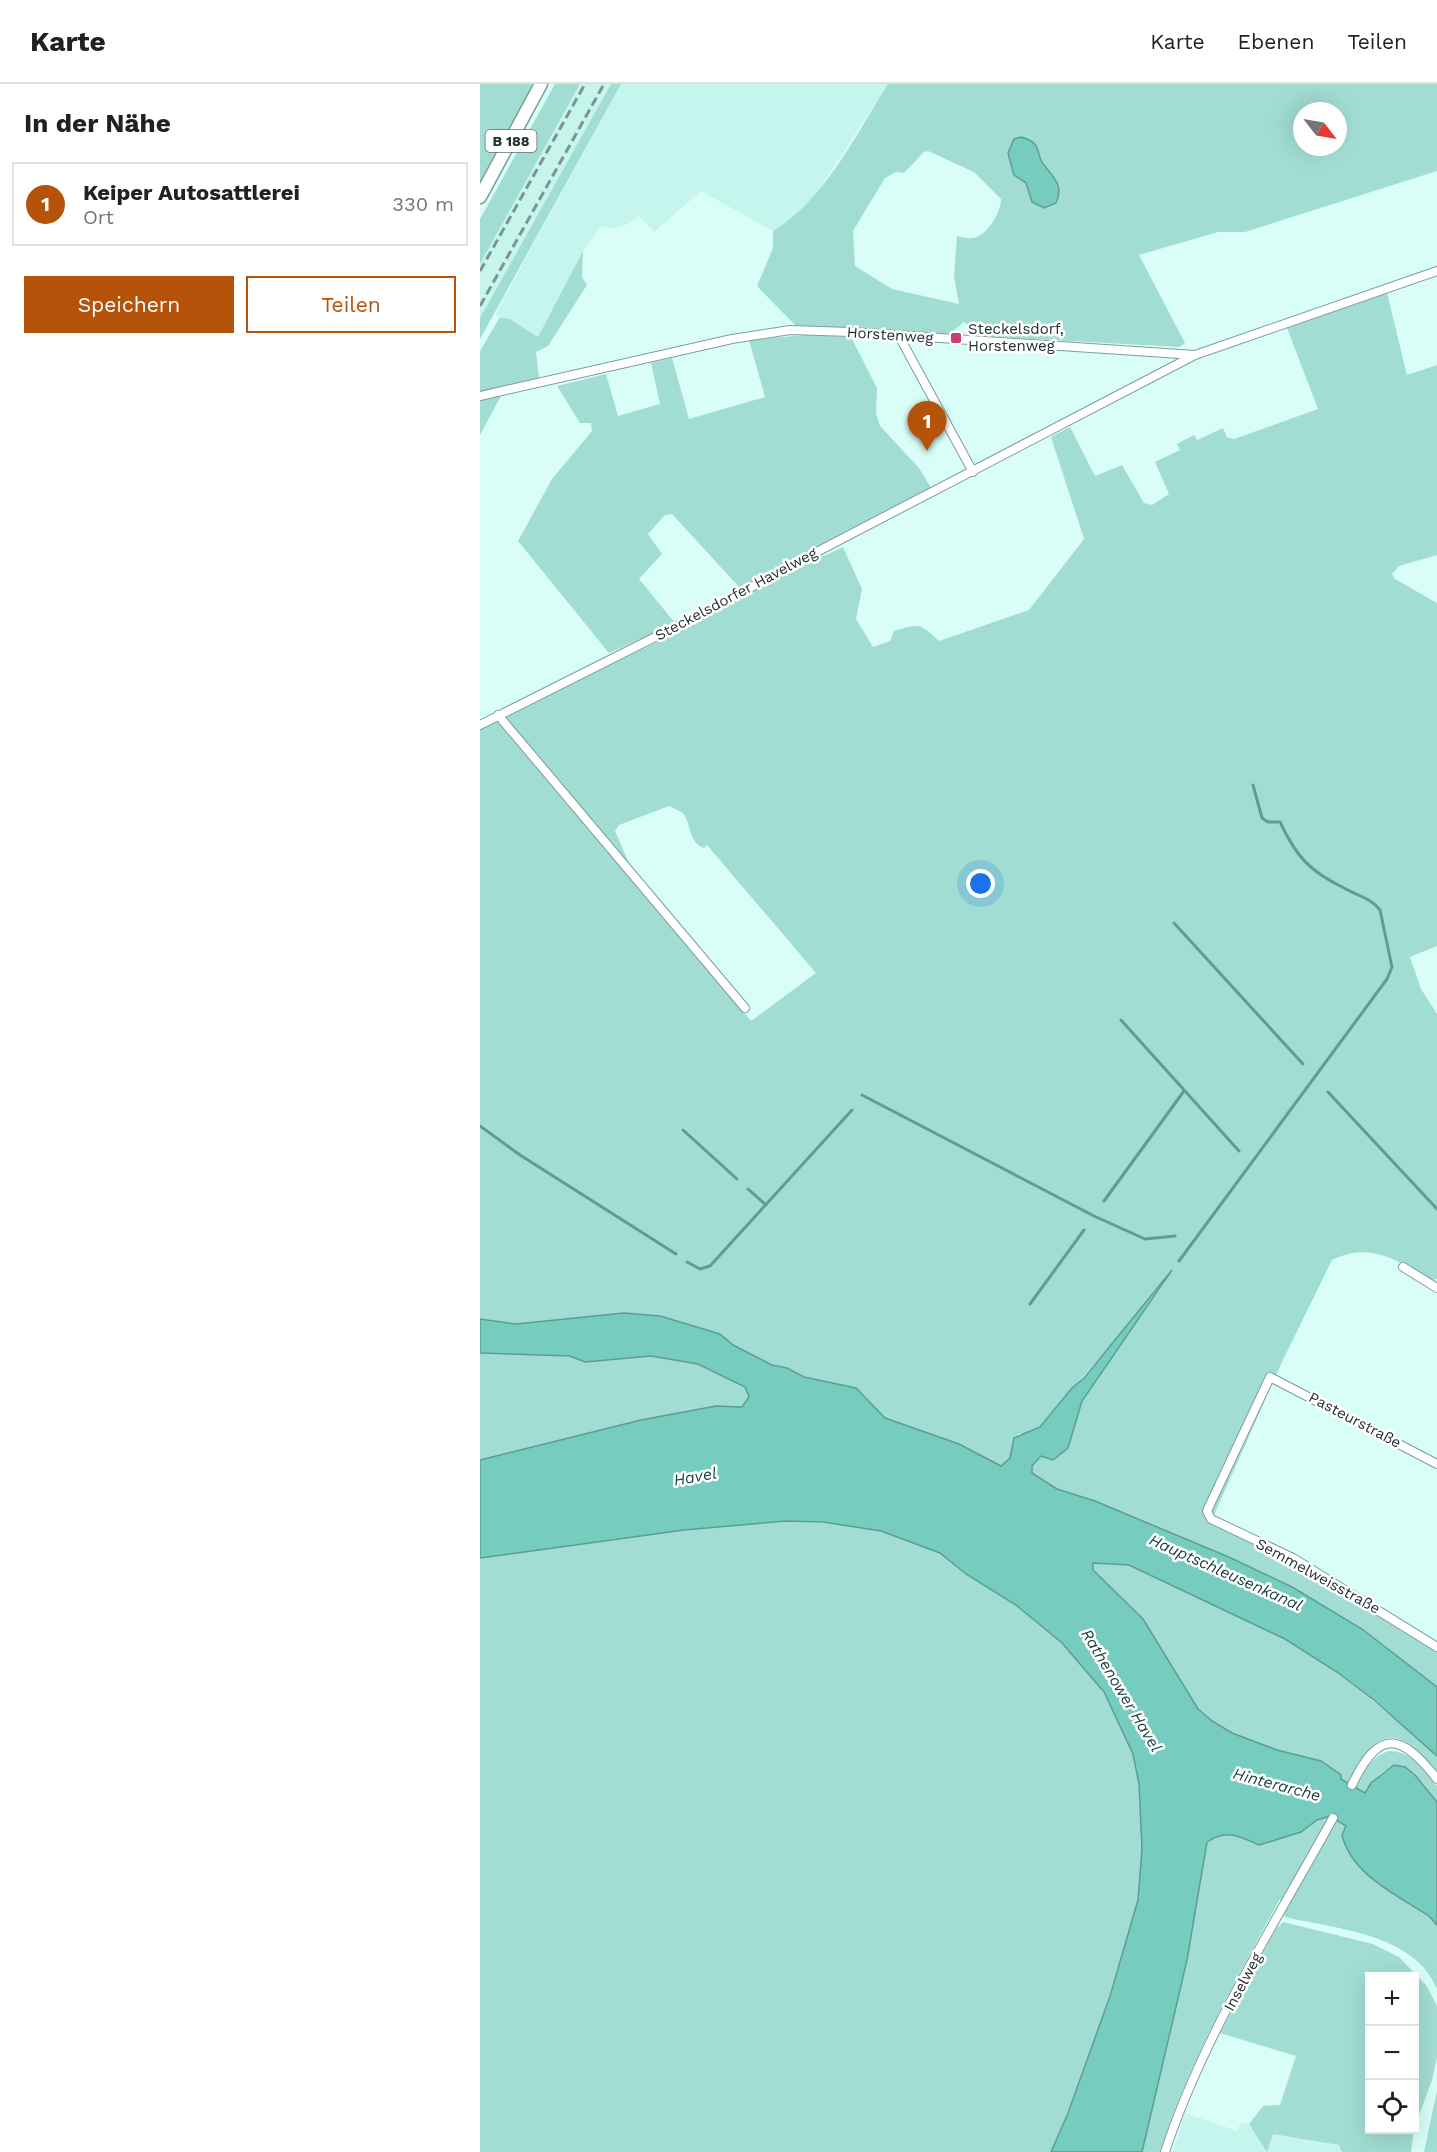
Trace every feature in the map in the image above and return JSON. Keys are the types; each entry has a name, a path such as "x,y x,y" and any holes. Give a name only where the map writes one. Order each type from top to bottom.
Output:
{"main road":[{"name":"B 188","path":"480,197 542,84"}],"street":[{"name":"Horstenweg","path":"480,396 732,339 790,330 1196,355 1437,271"},
{"path":"899,336 973,472"},
{"name":"Steckelsdorfer Havelweg","path":"480,725 719,605 784,568 1196,355"},
{"path":"498,715 745,1008"},
{"path":"1403,1267 1437,1288"},
{"name":"Pasteurstraße","path":"1273,1376 1437,1464"},
{"name":"Semmelweisstraße","path":"1273,1376 1267,1380 1207,1511 1208,1515 1211,1519 1293,1558 1437,1647"},
{"path":"1352,1785 1370,1755 1385,1744 1396,1742 1416,1754 1437,1779"},
{"name":"Inselweg","path":"1166,2152 1178,2115 1214,2036 1333,1818"}],"shaded area":[{"path":"480,84 534,84 480,186"},
{"path":"555,84 580,84 480,264 480,219"},
{"path":"580,84 611,84 480,318 480,264"},
{"path":"611,84 621,84 480,339 480,318"},
{"path":"621,84 888,84 812,200 791,220 773,231 701,191 654,232 639,216 628,224 611,229 601,226 583,251 538,337 510,319 495,315"},
{"path":"888,84 1437,84 1437,171 1245,232 1218,232 1139,255 1185,343 1179,347 979,336 964,322 948,335 796,326 757,286 773,248 773,231 792,218 808,202 824,184","holes":["1021,137 1036,146 1041,162 1059,185 1042,208 1031,200 1026,183 1008,153 1013,141","928,151 974,172 1001,199 996,217 983,233 971,238 957,236 954,276 959,304 892,289 855,266 853,231 885,178 896,172 904,173 924,152"]},
{"path":"583,251 582,277 587,285 548,346 536,352 539,379 480,392 480,351 500,317 510,319 538,337"},
{"path":"1387,293 1407,375 1437,365 1437,555 1399,566 1392,574 1395,579 1437,603 1437,946 1410,957 1421,989 1437,1014 1437,1279 1430,1280 1383,1255 1359,1252 1332,1260 1282,1362 1210,1524 1286,1558 1437,1650 1437,1687 1362,1629 1292,1587 1231,1558 1095,1501 1057,1489 1032,1473 1032,1466 1041,1456 1053,1460 1068,1448 1082,1401 1167,1279 1040,1427 1029,1434 1018,1434 1010,1458 1001,1466 959,1444 885,1418 856,1388 804,1377 787,1368 772,1365 733,1345 720,1334 660,1316 624,1313 516,1324 480,1319 480,729 686,628 777,578 843,547 862,589 856,619 873,647 890,641 894,631 909,627 919,626 939,641 1029,610 1084,539 1051,437 1070,427 1095,476 1122,465 1144,503 1152,505 1169,494 1155,462 1180,450 1177,444 1194,435 1197,440 1223,428 1227,437 1234,439 1318,409 1287,328","holes":["669,806 683,813 695,842 704,848 707,845 816,973 751,1021 640,888 615,831 619,825"]},
{"path":"806,335 851,337 877,388 876,413 880,426 919,468 931,488 740,588 672,514 665,515 648,534 662,554 639,579 675,623 609,653 518,541 552,479 592,431 591,423 580,423 557,386 606,374 618,416 660,404 651,363 672,358 689,419 765,397 749,340"},
{"path":"502,394 480,435 480,401"},
{"path":"480,1353 570,1356 585,1362 651,1356 699,1364 745,1387 749,1400 742,1407 716,1406 641,1420 480,1460"},
{"path":"786,1521 845,1525 885,1532 922,1544 943,1555 968,1576 1018,1607 1060,1642 1096,1683 1124,1729 1133,1755 1140,1789 1142,1846 1138,1899 1097,2033 1051,2152 480,2152 480,1558 684,1530"},
{"path":"1093,1562 1129,1565 1285,1639 1337,1672 1426,1744 1437,1756 1437,1771 1410,1744 1388,1738 1378,1742 1368,1751 1348,1783 1321,1761 1277,1750 1232,1733 1212,1721 1198,1709 1143,1619 1093,1570"},
{"path":"1389,1751 1404,1754 1422,1768 1437,1786 1437,1802 1424,1784 1413,1774 1394,1765 1380,1774 1365,1793 1355,1787 1373,1761"},
{"path":"1324,1816 1330,1816 1324,1826 1330,1831 1336,1820 1346,1826 1375,1882 1430,1917 1437,1925 1437,1989 1426,1970 1411,1956 1392,1945 1349,1930 1285,1917 1280,1899 1199,2054 1184,2086 1160,2152 1142,2152 1187,1960 1207,1842 1220,1836 1233,1835 1259,1845 1301,1832"},
{"path":"1283,1922 1373,1944 1399,1957 1413,1972 1365,1972 1365,2134 1413,2134 1411,2152 1342,2152 1339,2145 1273,2134 1267,2152 1249,2124 1263,2106 1280,2105 1296,2056 1220,2033 1276,1929"},
{"path":"1419,1978 1426,1985 1437,2006 1437,2057 1432,2080 1419,2115"},
{"path":"1437,2091 1437,2152 1424,2152"},
{"path":"1185,2113 1237,2131 1241,2122 1249,2124 1267,2151 1273,2134 1339,2145 1342,2152 1173,2152"}],"water":[{"path":"1021,137 1033,142 1041,161 1057,182 1059,191 1056,203 1044,208 1032,202 1026,183 1014,175 1008,153 1014,139"},
{"path":"1172,1270 1082,1401 1068,1448 1053,1460 1041,1456 1032,1466 1032,1473 1057,1489 1095,1501 1231,1558 1292,1587 1362,1629 1437,1687 1437,1756 1375,1701 1337,1672 1285,1639 1129,1565 1093,1563 1093,1570 1143,1619 1198,1709 1212,1721 1232,1733 1277,1750 1321,1761 1341,1775 1341,1779 1365,1793 1371,1783 1394,1765 1405,1767 1415,1775 1437,1802 1437,1925 1430,1917 1378,1883 1355,1862 1342,1835 1346,1826 1330,1816 1317,1820 1301,1832 1259,1845 1233,1835 1220,1836 1207,1842 1187,1960 1142,2152 1051,2152 1068,2113 1110,1996 1138,1900 1142,1849 1139,1784 1133,1754 1104,1692 1062,1643 1016,1605 966,1574 940,1553 881,1531 823,1522 786,1521 684,1530 480,1558 480,1460 641,1420 716,1406 742,1407 749,1397 745,1387 698,1364 651,1356 585,1362 570,1356 480,1353 480,1319 516,1324 624,1313 660,1316 720,1334 733,1345 772,1365 787,1368 804,1377 856,1388 885,1418 959,1444 1001,1466 1010,1458 1014,1438 1040,1427 1072,1388 1084,1378"}],"waterway":[{"path":"1179,1261 1387,979 1392,967 1380,910 1368,900 1332,882 1313,869 1298,853 1280,822 1268,822 1262,818 1253,785"},
{"path":"1174,923 1303,1064"},
{"path":"1121,1020 1239,1151"},
{"path":"1104,1201 1184,1091"},
{"path":"1328,1092 1437,1209"},
{"path":"862,1095 1094,1216 1145,1239 1175,1236"},
{"path":"687,1262 700,1269 710,1266 852,1110"},
{"path":"480,1126 520,1155 676,1254"},
{"path":"683,1130 737,1179"},
{"path":"748,1189 766,1205"},
{"path":"1030,1304 1084,1230"}],"railway":[{"path":"480,271 585,84"},
{"path":"480,306 604,84"}],"place":[{"name":"Steckelsdorf, Horstenweg","path":"956,338"},
{"name":"Keiper Autosattlerei","path":"927,451"}],"water label":[{"name":"Havel","path":"695,1476"},
{"name":"Hauptschleusenkanal","path":"1226,1572"},
{"name":"Rathenower Havel","path":"1122,1690"},
{"name":"Hinterarche","path":"1277,1784"}]}
